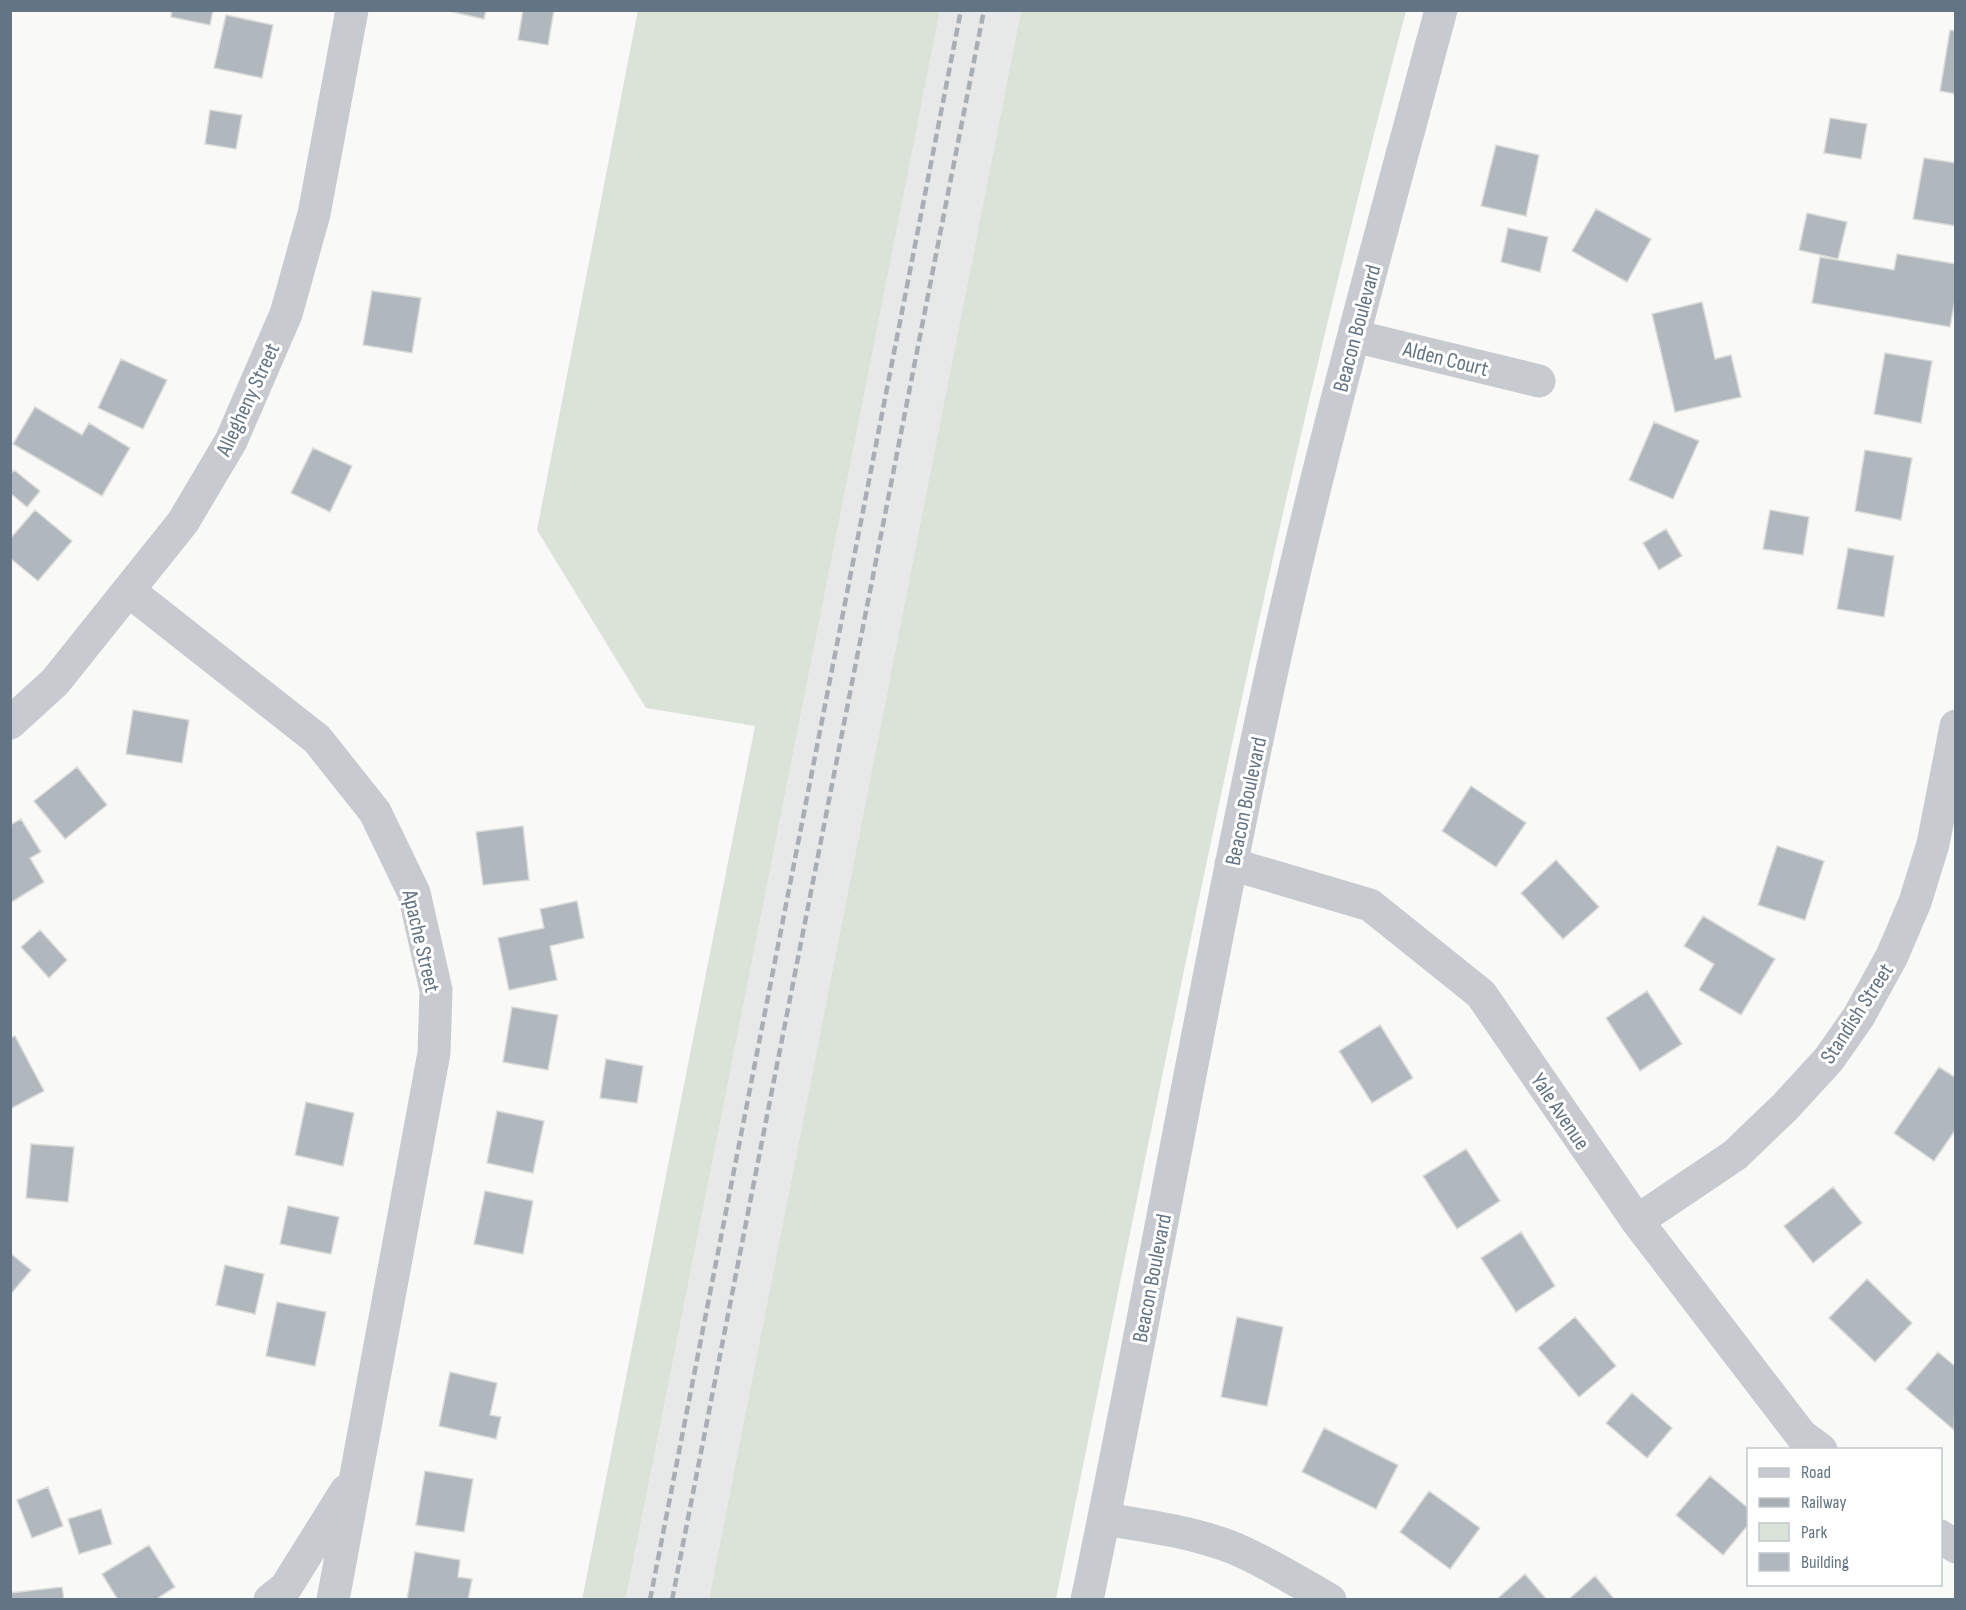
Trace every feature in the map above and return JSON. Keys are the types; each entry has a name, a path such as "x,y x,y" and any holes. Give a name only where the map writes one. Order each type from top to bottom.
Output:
{"street":[{"name":"Allegheny Street","path":"10,723 55,682 129,591 183,522 231,441 286,314 314,214 352,10"},
{"name":"Beacon Boulevard","path":"1088,1599 1231,864 1270,681 1308,514 1353,336 1441,10"},
{"name":"Alden Court","path":"1353,336 1539,381"},
{"name":"Apache Street","path":"129,591 316,740 375,812 414,893 436,990 434,1053 333,1599"},
{"name":"Standish Street","path":"1636,1221 1735,1155 1785,1107 1828,1059 1859,1016 1892,956 1915,902 1933,844 1956,726"},
{"name":"Yale Avenue","path":"1231,864 1370,905 1481,994 1636,1221 1801,1435 1820,1448"},
{"name":"Apache Street","path":"270,1599 286,1587 356,1476"},
{"path":"1104,1519 1198,1537 1235,1549 1330,1599"},
{"path":"1942,1537 1956,1547"}],"shaded area":[{"path":"940,11 1021,11 709,1599 626,1600"}],"green space":[{"path":"638,10 940,11 626,1599 582,1600 755,726 646,708 537,530"},
{"path":"1021,11 1406,11 1355,208 1308,406 1219,802 1056,1599 709,1599"}],"building":[{"path":"172,10 213,10 210,25 171,17"},
{"path":"444,10 486,10 484,19"},
{"path":"523,10 554,10 548,45 518,40"},
{"path":"226,15 273,25 262,78 214,68"},
{"path":"1950,30 1956,31 1956,94 1940,91"},
{"path":"210,110 242,115 236,149 205,144"},
{"path":"1830,118 1867,124 1861,159 1824,153"},
{"path":"1496,145 1539,155 1526,216 1481,206"},
{"path":"1924,158 1956,163 1956,226 1913,219"},
{"path":"1596,209 1651,239 1627,282 1572,251"},
{"path":"1807,213 1847,222 1838,259 1799,250"},
{"path":"1508,228 1548,237 1540,272 1501,262"},
{"path":"1897,254 1956,264 1956,295 1950,327 1812,303 1820,257 1894,270"},
{"path":"372,291 421,298 412,353 363,345"},
{"path":"1702,302 1715,359 1731,355 1741,397 1675,412 1652,314"},
{"path":"1885,353 1932,361 1921,423 1874,414"},
{"path":"121,359 167,380 143,429 98,408"},
{"path":"35,407 82,435 89,423 130,448 102,496 13,444"},
{"path":"1654,422 1699,441 1673,499 1629,480"},
{"path":"313,448 352,466 330,512 291,493"},
{"path":"1865,450 1912,458 1901,520 1855,511"},
{"path":"14,470 40,491 27,507 10,493 10,475"},
{"path":"35,510 72,541 38,581 10,558 10,539"},
{"path":"1770,510 1809,517 1803,555 1763,549"},
{"path":"1666,529 1682,556 1659,570 1643,543"},
{"path":"1848,548 1894,556 1884,617 1837,609"},
{"path":"133,710 189,720 182,763 126,754"},
{"path":"77,767 107,805 65,839 34,801"},
{"path":"1471,786 1526,823 1496,867 1442,831"},
{"path":"21,819 41,852 30,858 44,882 10,903 10,825"},
{"path":"523,826 529,880 483,885 476,832"},
{"path":"1777,846 1824,861 1805,920 1758,905"},
{"path":"1556,860 1599,907 1563,939 1521,893"},
{"path":"577,901 584,938 550,946 557,980 509,990 498,938 544,928 540,909"},
{"path":"1703,916 1775,959 1741,1015 1699,990 1714,964 1684,946"},
{"path":"40,930 67,960 49,978 21,947"},
{"path":"1647,991 1682,1044 1640,1071 1606,1018"},
{"path":"512,1007 558,1015 548,1070 503,1062"},
{"path":"1380,1025 1413,1078 1372,1103 1339,1051"},
{"path":"15,1036 44,1091 10,1109 10,1038"},
{"path":"606,1059 643,1066 637,1103 600,1098"},
{"path":"1939,1067 1956,1078 1956,1129 1934,1161 1894,1133"},
{"path":"306,1102 354,1113 343,1166 295,1155"},
{"path":"497,1111 544,1121 533,1173 487,1163"},
{"path":"31,1144 74,1147 68,1202 26,1198"},
{"path":"1466,1149 1500,1201 1457,1229 1423,1176"},
{"path":"1833,1187 1862,1223 1813,1263 1784,1226"},
{"path":"485,1191 533,1201 523,1254 474,1244"},
{"path":"288,1206 339,1217 331,1254 280,1244"},
{"path":"1521,1232 1555,1286 1516,1312 1481,1258"},
{"path":"10,1253 31,1270 10,1295"},
{"path":"225,1265 264,1274 255,1314 216,1305"},
{"path":"1867,1279 1912,1323 1875,1362 1829,1318"},
{"path":"277,1302 326,1312 315,1366 266,1356"},
{"path":"1237,1317 1283,1327 1267,1406 1221,1397"},
{"path":"1575,1317 1616,1366 1579,1397 1538,1348"},
{"path":"1938,1352 1956,1367 1954,1430 1906,1389"},
{"path":"450,1372 497,1383 490,1415 501,1417 496,1439 439,1426"},
{"path":"1632,1393 1672,1428 1647,1458 1606,1423"},
{"path":"1324,1428 1398,1465 1376,1509 1302,1472"},
{"path":"425,1471 473,1479 464,1532 416,1525"},
{"path":"1710,1476 1747,1507 1747,1526 1723,1555 1676,1515"},
{"path":"48,1487 63,1526 32,1538 17,1500"},
{"path":"1429,1491 1480,1528 1450,1569 1400,1532"},
{"path":"101,1509 112,1544 79,1554 68,1519"},
{"path":"149,1545 175,1587 155,1600 118,1600 102,1574"},
{"path":"415,1552 460,1560 458,1577 472,1579 468,1600 407,1600"},
{"path":"1525,1574 1547,1600 1496,1600"},
{"path":"1595,1576 1615,1600 1568,1600"},
{"path":"62,1587 64,1600 10,1600 10,1593"}],"railway":[{"path":"650,1600 961,10"},
{"path":"672,1600 984,10"}]}
